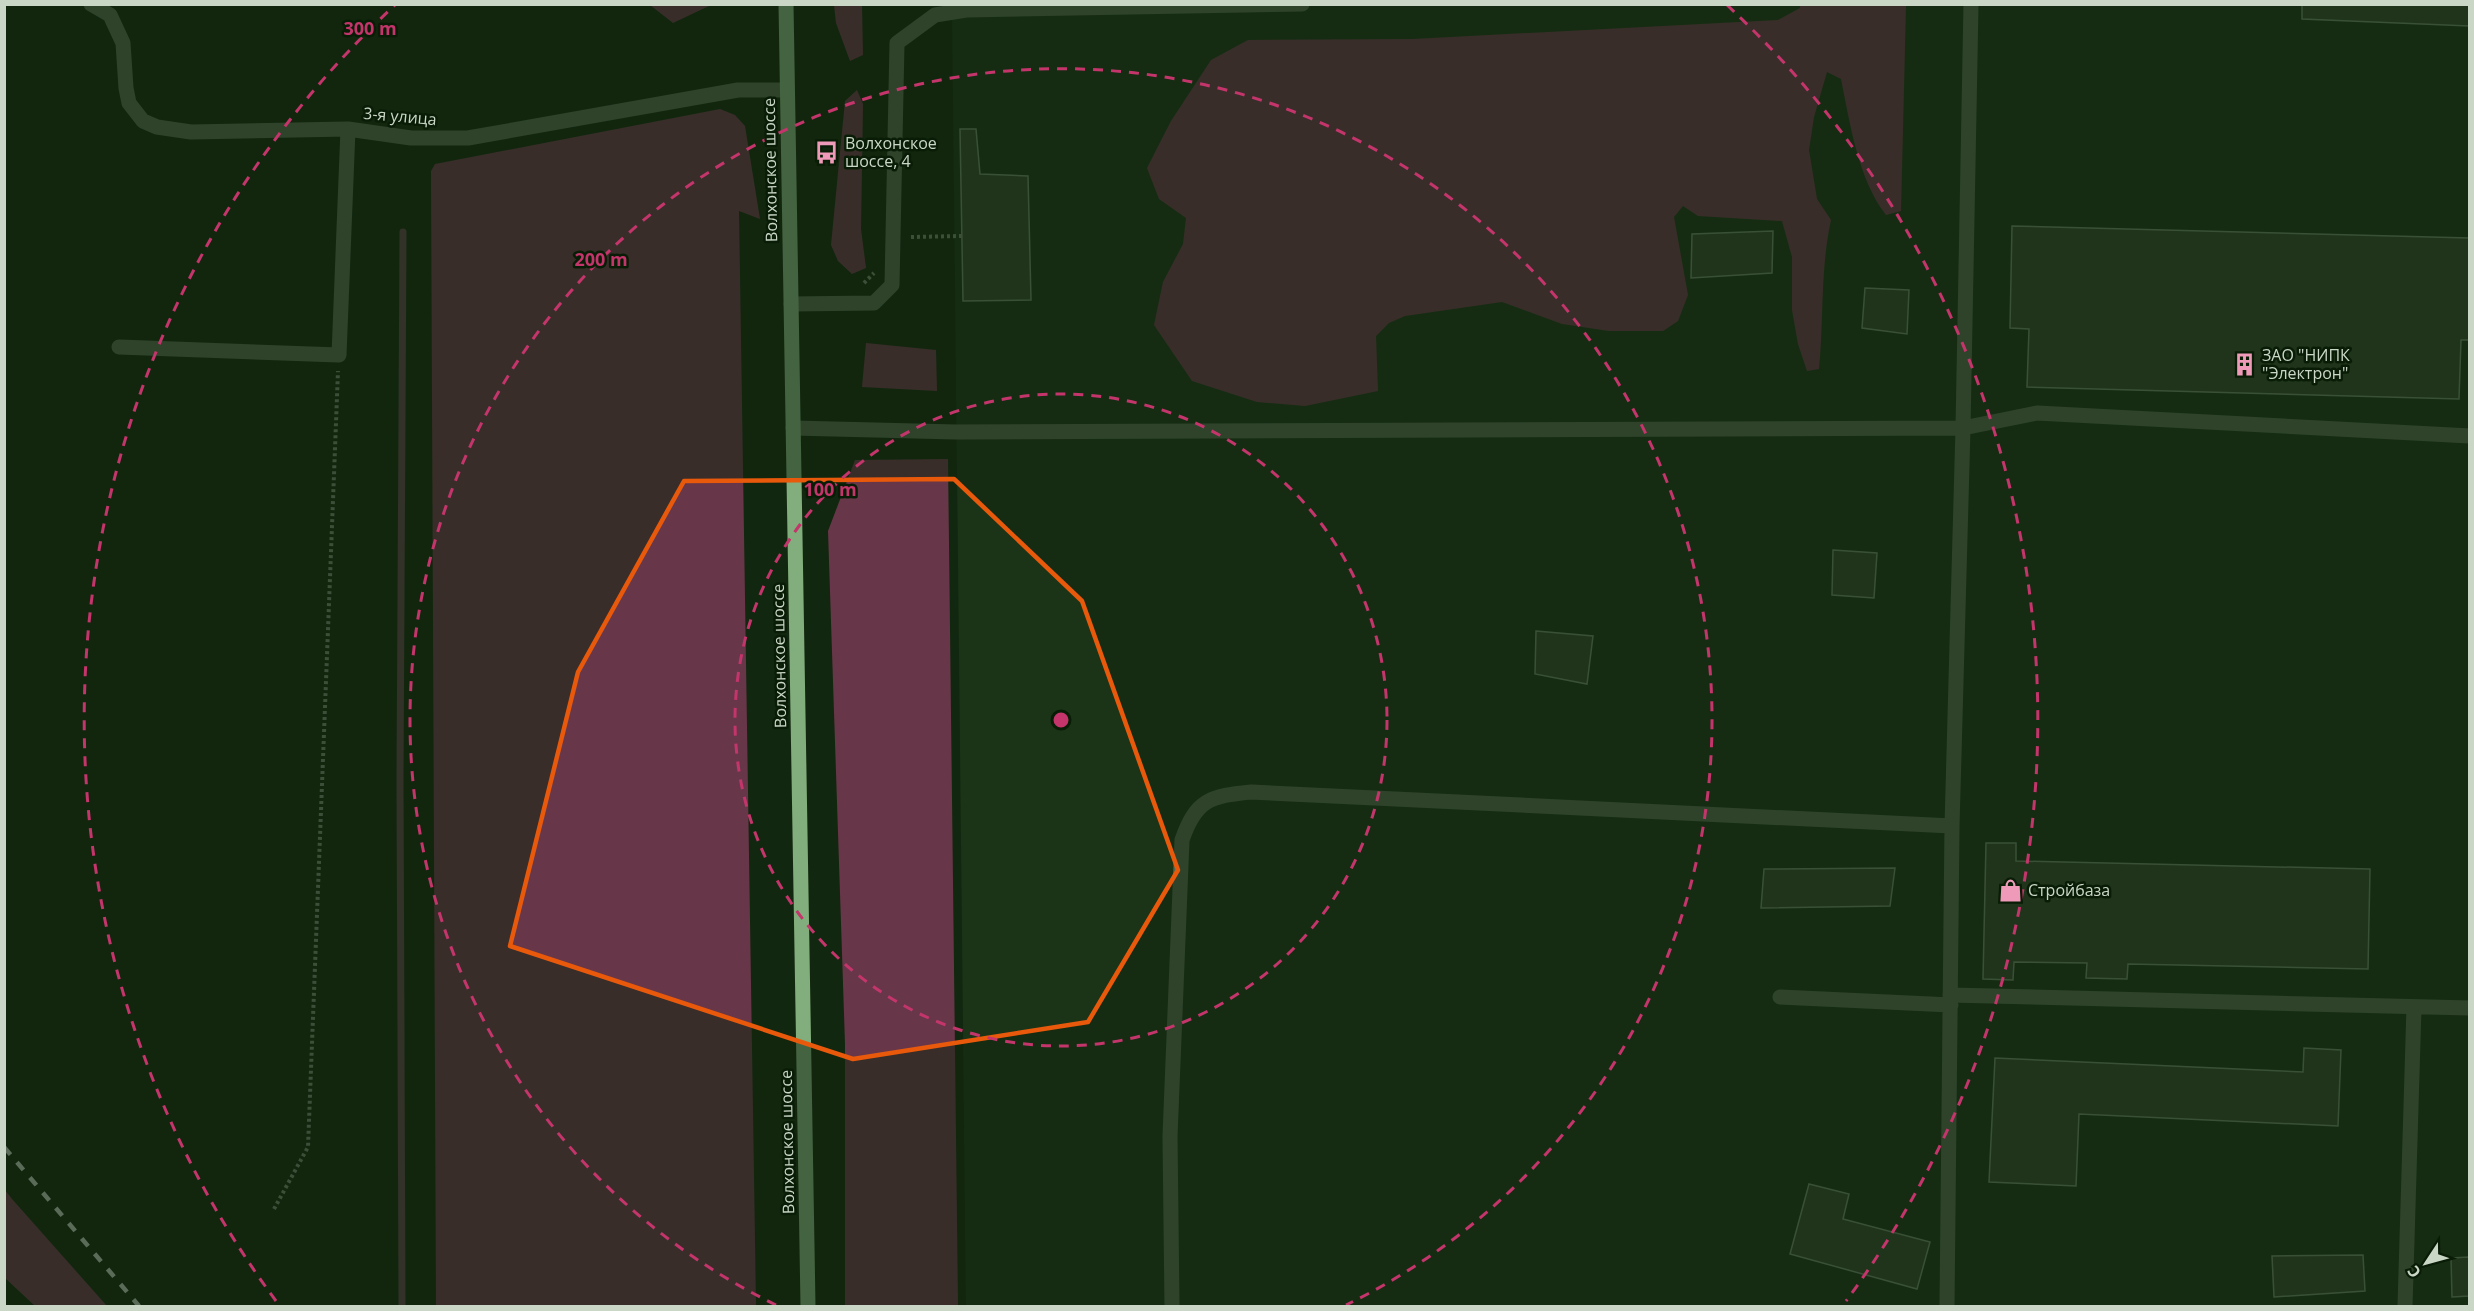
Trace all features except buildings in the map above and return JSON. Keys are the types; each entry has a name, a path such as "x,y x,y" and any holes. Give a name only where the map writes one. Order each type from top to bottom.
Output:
{"main road":[{"name":"Волхонское шоссе","path":"786,4 808,1306"}],"street":[{"name":"3-я улица","path":"91,4 110,15 123,43 129,103 142,121 158,127 191,132 348,129 411,138 468,138 738,90 787,90"},
{"path":"791,304 874,303 892,285 897,43 935,15 966,10 1047,7 1302,4"},
{"path":"1947,1306 1952,826 1963,428 1971,4"},
{"path":"119,347 339,355 348,129"},
{"path":"793,428 956,432 1963,428 2037,413 2469,436"},
{"path":"1172,1306 1170,1136 1182,840 1189,820 1201,805 1221,795 1251,792 1952,826"},
{"path":"1780,997 2469,1008"},
{"path":"2405,1306 2414,1007"}],"path":[{"path":"274,1209 308,1147 339,355"}],"highlighted area":[{"path":"954,479 1082,601 1178,870 1088,1022 853,1059 510,946 578,672 684,481"}],"shaded area":[{"path":"650,4 711,5 673,23"},
{"path":"834,5 862,5 863,55 850,61 836,23"},
{"path":"952,5 2469,5 2469,1306 966,1306"},
{"path":"1800,5 1906,5 1901,211 1886,215 1876,201 1856,150 1841,79 1827,72 1814,117 1809,150 1817,199 1831,220 1824,276 1819,369 1807,371 1798,344 1792,310 1792,257 1782,221 1698,216 1683,206 1674,217 1688,295 1678,321 1663,331 1609,331 1562,324 1502,302 1405,316 1389,323 1376,336 1378,391 1305,406 1257,402 1192,381 1154,325 1163,282 1183,244 1186,218 1159,199 1147,168 1171,121 1211,60 1248,40 1413,39 1778,20 1800,8"},
{"path":"857,90 863,104 861,229 866,268 852,274 838,261 831,245 845,101"},
{"path":"720,109 735,115 745,126 760,219 739,211 756,1306 436,1306 431,171 435,164"},
{"path":"866,343 936,350 937,391 862,387"},
{"path":"948,459 958,1306 845,1306 845,1044 828,531 855,460"},
{"path":"5,1190 107,1306 35,1306 5,1278"}],"waterway":[{"path":"402,1306 400,779 403,232"}],"railway":[{"path":"4,1147 139,1306"}],"place":[{"name":"Волхонское шоссе, 4","path":"827,152"},
{"name":"ЗАО \"НИПК \"Электрон\"","path":"2244,364"},
{"name":"Стройбаза","path":"2010,890"}]}
